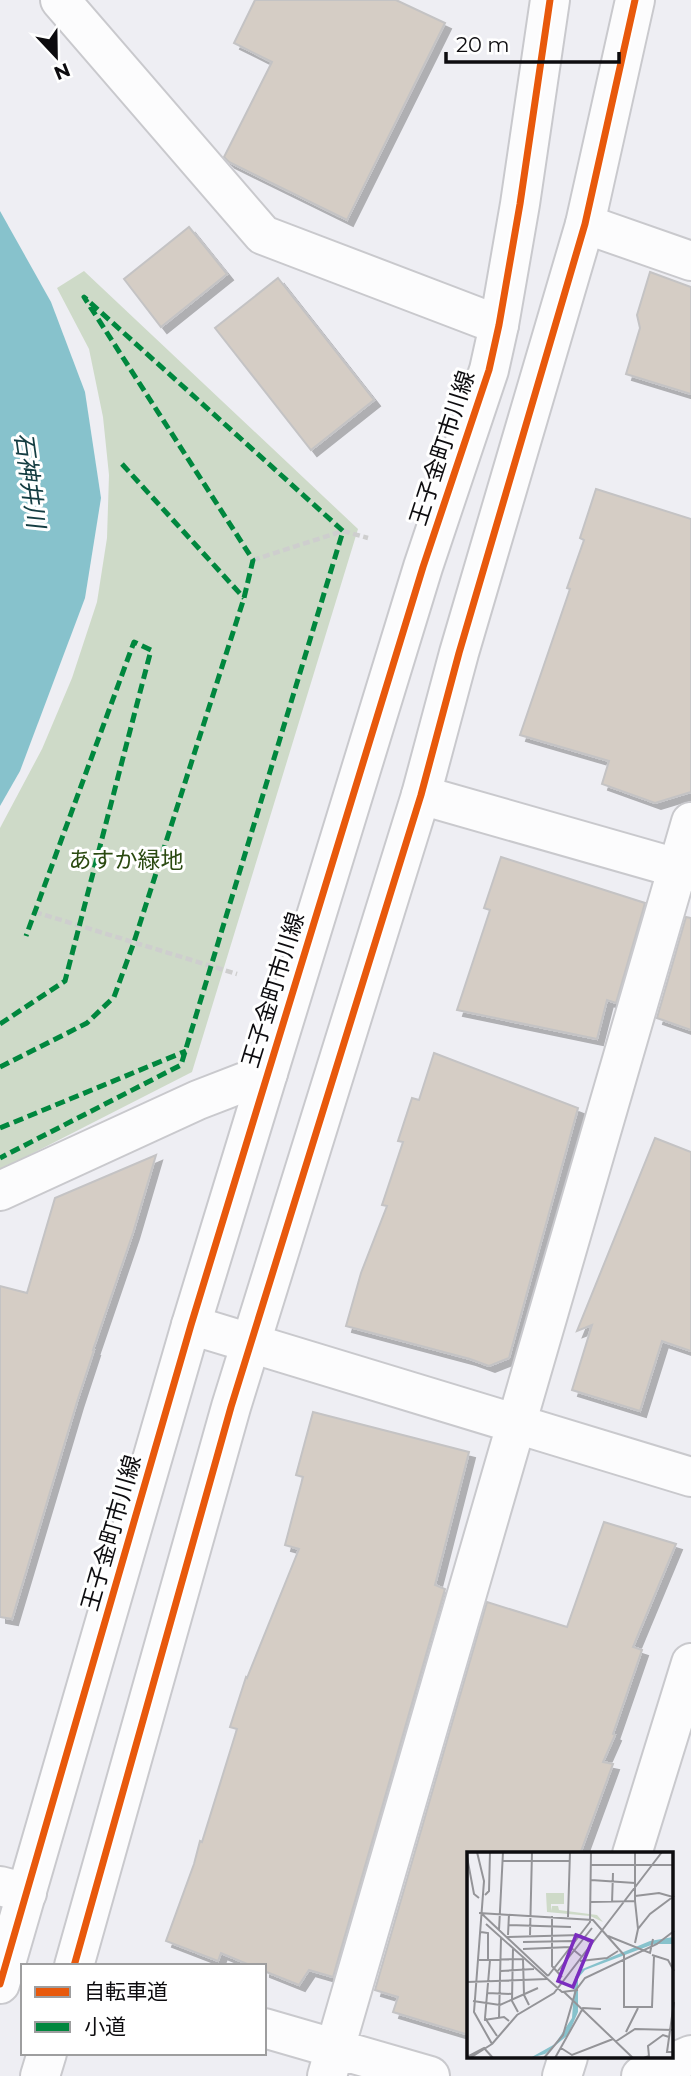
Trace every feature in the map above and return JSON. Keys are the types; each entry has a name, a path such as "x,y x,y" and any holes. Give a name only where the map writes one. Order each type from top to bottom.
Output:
{"main road":[{"path":"60,0 263,235 499,324"},
{"name":"王子金町市川線","path":"0,1984 14,1889 191,1325 423,567 489,370 520,204 550,0"},
{"path":"75,1964 249,1344 421,795 459,653 585,223 632,18 652,0"},
{"path":"585,223 691,261"},
{"path":"421,795 684,871"},
{"path":"332,2062 516,1423 684,871 691,822"},
{"path":"0,1191 198,1100 268,1073"},
{"path":"191,1325 691,1477"},
{"path":"633,1852 691,1663"},
{"path":"653,1786 691,1770"},
{"path":"266,2029 332,2062 430,2076"},
{"path":"40,2076 46,2055"},
{"path":"641,2076 691,2055"},
{"path":"562,2076 568,2058"}],"path":[{"path":"253,560 343,531 368,538"},
{"path":"35,912 237,974"}],"green space":[{"name":"あすか緑地","path":"84,271 358,529 192,1072 0,1170 0,828 42,749 72,678 97,602 107,538 109,475 103,417 89,349 57,288"}],"water":[{"name":"石神井川","path":"0,211 51,302 85,392 101,498 85,598 20,771 0,806"}],"building":[{"path":"255,0 396,0 445,23 347,220 229,162 224,157 272,62 234,43"},
{"path":"189,227 227,274 161,327 124,279"},
{"path":"650,272 691,287 691,394 626,374 640,328 637,315"},
{"path":"278,278 374,400 311,450 215,328"},
{"path":"596,489 691,519 691,792 655,803 602,784 609,761 520,735 570,589 567,588 584,540 580,538"},
{"path":"501,857 645,903 616,1003 607,1000 597,1039 457,1010 490,910 484,908"},
{"path":"686,917 691,918 691,1030 657,1018"},
{"path":"434,1053 578,1108 509,1358 489,1366 346,1326 361,1273 387,1206 382,1205 403,1142 398,1141 412,1098 419,1100"},
{"path":"655,1138 691,1152 691,1351 662,1341 640,1411 572,1390 592,1325 577,1331"},
{"path":"156,1155 93,1350 12,1619 0,1617 0,1286 27,1293 55,1198"},
{"path":"313,1412 469,1452 435,1585 445,1589 333,1977 309,1970 299,1985 266,1972 266,1964 247,1964 221,1953 218,1961 166,1941 200,1841 202,1842 237,1729 230,1727 246,1677 299,1549 285,1545 303,1477 296,1475"},
{"path":"604,1522 676,1544 633,1647 642,1650 613,1734 615,1735 603,1762 613,1764 581,1852 467,1852 467,2034 393,2012 398,1997 375,1990 487,1602 567,1627"}],"marked path":[{"path":"0,1067 87,1023 114,997 244,598 253,560 84,297 343,531 181,1065 0,1158"},
{"path":"122,464 244,598"},
{"path":"0,1024 65,981 151,650 134,642 26,936"},
{"path":"0,1128 186,1051"}],"cycle path":[{"path":"0,1984 191,1325 423,567 489,370 520,204 550,0"},
{"path":"75,1964 231,1407 421,795 459,653 585,224 635,0"}]}
